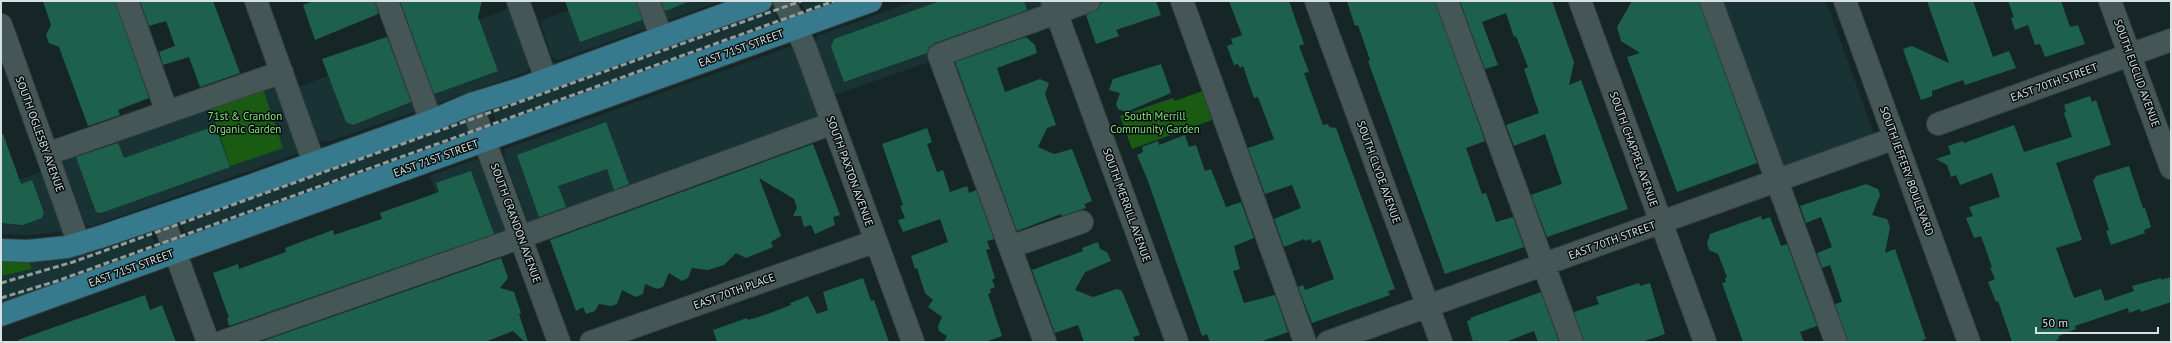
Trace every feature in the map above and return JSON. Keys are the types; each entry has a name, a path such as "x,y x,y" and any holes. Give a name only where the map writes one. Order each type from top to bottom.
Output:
{"main road":[{"path":"1,250 28,251 79,244 314,163 431,121 471,104 662,38 761,1"},
{"name":"EAST 71ST STREET","path":"1,315 871,1"}],"street":[{"path":"127,1 167,112"},
{"path":"256,1 314,163"},
{"path":"387,1 431,121"},
{"path":"518,1 546,79"},
{"path":"648,1 662,38"},
{"name":"SOUTH PAXTON AVENUE","path":"784,1 806,47 913,342"},
{"path":"1045,342 939,55 1054,7 1090,1"},
{"path":"1182,1 1305,342"},
{"name":"SOUTH CLYDE AVENUE","path":"1316,1 1442,342"},
{"path":"1447,1 1572,342"},
{"name":"SOUTH CHAPPEL AVENUE","path":"1580,1 1705,342"},
{"path":"1711,1 1836,342"},
{"name":"SOUTH JEFFERY BOULEVARD","path":"1845,1 1970,342"},
{"name":"SOUTH EUCLID AVENUE","path":"2110,1 2171,168"},
{"name":"SOUTH MERRILL AVENUE","path":"1054,7 1177,342"},
{"name":"SOUTH OGLESBY AVENUE","path":"1,25 79,244"},
{"name":"EAST 70TH STREET","path":"1938,124 2171,40"},
{"path":"47,154 282,72"},
{"name":"SOUTH CRANDON AVENUE","path":"471,104 522,237 559,342"},
{"path":"222,342 522,237 833,122"},
{"name":"EAST 70TH STREET","path":"1328,342 1895,138"},
{"path":"162,216 208,342"},
{"path":"1010,247 1082,222"},
{"name":"EAST 70TH PLACE","path":"591,342 876,241"}],"shaded area":[{"path":"595,1 721,1 559,60 552,57 540,21"},
{"path":"800,1 856,1 808,18"},
{"path":"915,1 1041,1 1047,17 940,58 835,95 815,44 817,36"},
{"path":"1710,1 1826,1 1882,156 1781,192"},
{"path":"770,3 781,28 499,129 490,105"},
{"path":"510,8 530,66 526,72 328,142 318,141 298,87"},
{"path":"789,47 794,48 823,126 532,233 504,156 505,149"},
{"path":"274,75 299,152 297,154 92,226 88,226 85,223 58,151"},
{"path":"462,114 472,139 188,241 179,216"},
{"path":"476,159 483,161 512,240 460,259 430,176"},
{"path":"44,171 64,231 34,235 1,234 1,186"},
{"path":"148,226 158,252 1,308 1,255"}],"green space":[{"name":"71st & Crandon Organic Garden","path":"262,86 283,148 230,166 209,104"},
{"name":"South Merrill Community Garden","path":"1202,91 1212,120 1132,149 1120,116 1173,98 1175,101"},
{"path":"1,255 29,256 31,269 1,276"}],"building":[{"path":"43,1 115,1 149,98 118,110 120,115 88,126 59,47 49,43 46,35 51,25"},
{"path":"140,1 213,1 240,73 200,87 189,57 163,65 159,52 175,46 166,21 149,26"},
{"path":"314,1 375,1 378,14 315,40 303,5"},
{"path":"400,1 482,1 478,17 498,71 434,94"},
{"path":"565,1 636,1 642,20 580,42"},
{"path":"661,1 688,1 688,2 665,11"},
{"path":"940,1 1024,1 1027,10 935,43 929,47 927,53 844,82 831,47 834,39"},
{"path":"1106,1 1156,1 1161,15 1116,30 1119,36 1096,44 1086,15 1098,9 1101,3"},
{"path":"1229,1 1289,1 1304,44 1299,46 1309,72 1304,73 1323,125 1328,124 1329,127 1336,128 1395,289 1388,291 1390,295 1312,323 1298,287 1303,285 1305,290 1334,279 1320,240 1312,243 1311,239 1305,241 1304,239 1284,247 1274,219 1301,208 1292,185 1265,194 1248,148 1274,139 1258,97 1254,98 1243,66 1240,68 1238,64 1234,65 1227,46 1233,44 1231,39 1242,35"},
{"path":"1347,1 1435,1 1485,141 1466,148 1482,194 1486,193 1496,222 1513,217 1524,247 1445,274 1368,61 1370,60 1358,25 1355,26"},
{"path":"1460,1 1552,1 1574,62 1569,85 1581,80 1628,209 1547,237 1531,195 1562,184 1545,134 1514,146 1506,125 1539,113 1524,69 1528,67 1516,36 1514,37 1506,13 1482,22 1498,65 1485,69"},
{"path":"1632,1 1699,1 1757,163 1677,192 1627,57 1640,53 1621,41 1617,27"},
{"path":"1927,1 1973,1 1993,57 2009,51 2016,68 1965,85 1963,80 1932,91 1932,96 1921,100 1903,49 1912,46 1949,63"},
{"path":"2008,1 2061,1 2070,27 2078,25 2085,44 2045,57 2040,44 2035,45 2028,25 2015,30 2011,18 2014,17"},
{"path":"387,37 411,102 353,125 346,122 322,59"},
{"path":"1026,37 1035,45 1037,53 997,68 1005,92 1040,79 1049,83 1045,94 1056,125 1047,128 1038,147 1054,154 1072,149 1092,201 1084,204 1086,208 1062,216 1061,214 1017,231 955,62"},
{"path":"1161,64 1171,93 1126,112 1118,109 1116,104 1120,93 1109,90 1113,79"},
{"path":"2090,96 2092,102 2096,100 2111,145 2056,163 2082,240 2056,248 2074,298 2101,289 2105,301 2134,291 2132,286 2161,278 2161,280 2171,277 2171,302 2141,312 2140,309 2129,313 2128,308 2075,326 2076,329 2059,336 2058,340 2053,342 2012,342 1998,301 1996,302 1988,282 1995,279 1990,268 1992,267 1981,236 1974,238 1966,218 1973,216 1969,207 2000,197 1992,173 1960,185 1956,175 1951,177 1947,165 1936,159 1951,154 1948,146 1963,141 1964,143 2014,125 2024,152 2072,137 2064,113 2066,112 2064,105"},
{"path":"606,122 629,184 614,190 607,169 558,186 566,207 539,217 517,155"},
{"path":"215,126 230,167 101,213 96,212 76,157 118,143 124,158"},
{"path":"927,128 932,142 927,144 937,172 943,170 950,192 967,186 969,193 976,190 994,239 987,241 990,249 986,250 995,278 992,280 995,287 990,289 991,293 988,294 1002,336 985,342 944,342 947,336 939,331 938,326 942,317 928,307 933,300 925,293 917,268 915,269 911,256 948,242 940,219 903,232 898,220 905,218 900,206 903,205 882,144"},
{"path":"1,134 3,134 21,184 32,180 44,213 42,218 23,225 1,223"},
{"path":"1185,135 1189,147 1196,145 1205,171 1211,169 1226,207 1241,202 1254,238 1234,246 1240,269 1233,271 1244,303 1275,295 1288,332 1260,342 1210,342 1207,334 1202,336 1148,181 1137,155 1143,152 1142,147 1158,141 1159,145"},
{"path":"813,144 840,215 833,217 835,225 815,234 811,225 804,227 801,216 793,216 797,208 794,199 759,178 781,236 771,242 773,247 746,258 736,253 724,265 708,270 692,268 688,278 682,281 669,273 663,287 657,289 645,284 643,294 636,297 622,290 617,304 611,306 599,304 595,311 586,314 583,307 576,311 550,240"},
{"path":"2129,166 2151,227 2144,230 2145,233 2111,245 2106,231 2109,230 2093,181 2096,176"},
{"path":"471,171 494,234 229,326 227,318 229,318 213,273 238,264 239,269 286,252 285,248 333,230 334,235 382,219 380,213 439,192 436,183"},
{"path":"1866,184 1878,189 1880,195 1872,215 1887,219 1890,227 1885,253 1895,249 1926,339 1918,342 1848,342 1835,304 1842,302 1830,265 1822,268 1817,253 1832,247 1821,217 1806,223 1800,206"},
{"path":"1761,216 1762,220 1770,217 1781,246 1787,244 1817,326 1800,332 1804,342 1743,342 1722,283 1726,282 1725,278 1727,277 1718,254 1709,250 1707,243 1710,234"},
{"path":"1098,242 1100,249 1107,252 1111,261 1085,272 1075,290 1093,297 1117,289 1122,291 1140,335 1133,337 1135,342 1084,342 1078,325 1055,333 1032,270 1083,251 1082,248"},
{"path":"501,258 508,278 500,288 514,292 528,342 525,342 513,331 485,342 260,342"},
{"path":"863,278 871,301 874,300 889,342 717,342 713,330 747,318 748,320 762,316 791,305 790,303 808,296 817,314 828,310 823,292"},
{"path":"1639,283 1640,286 1650,283 1665,334 1642,342 1584,342 1574,312 1599,304 1596,297"},
{"path":"1541,292 1559,342 1538,342 1534,331 1508,341 1473,342 1467,321 1471,320 1470,318"},
{"path":"145,295 150,310 162,305 176,342 18,342 18,340"}],"railway":[{"path":"1,283 73,262 801,1"},
{"path":"1,298 57,281 834,1"}]}
